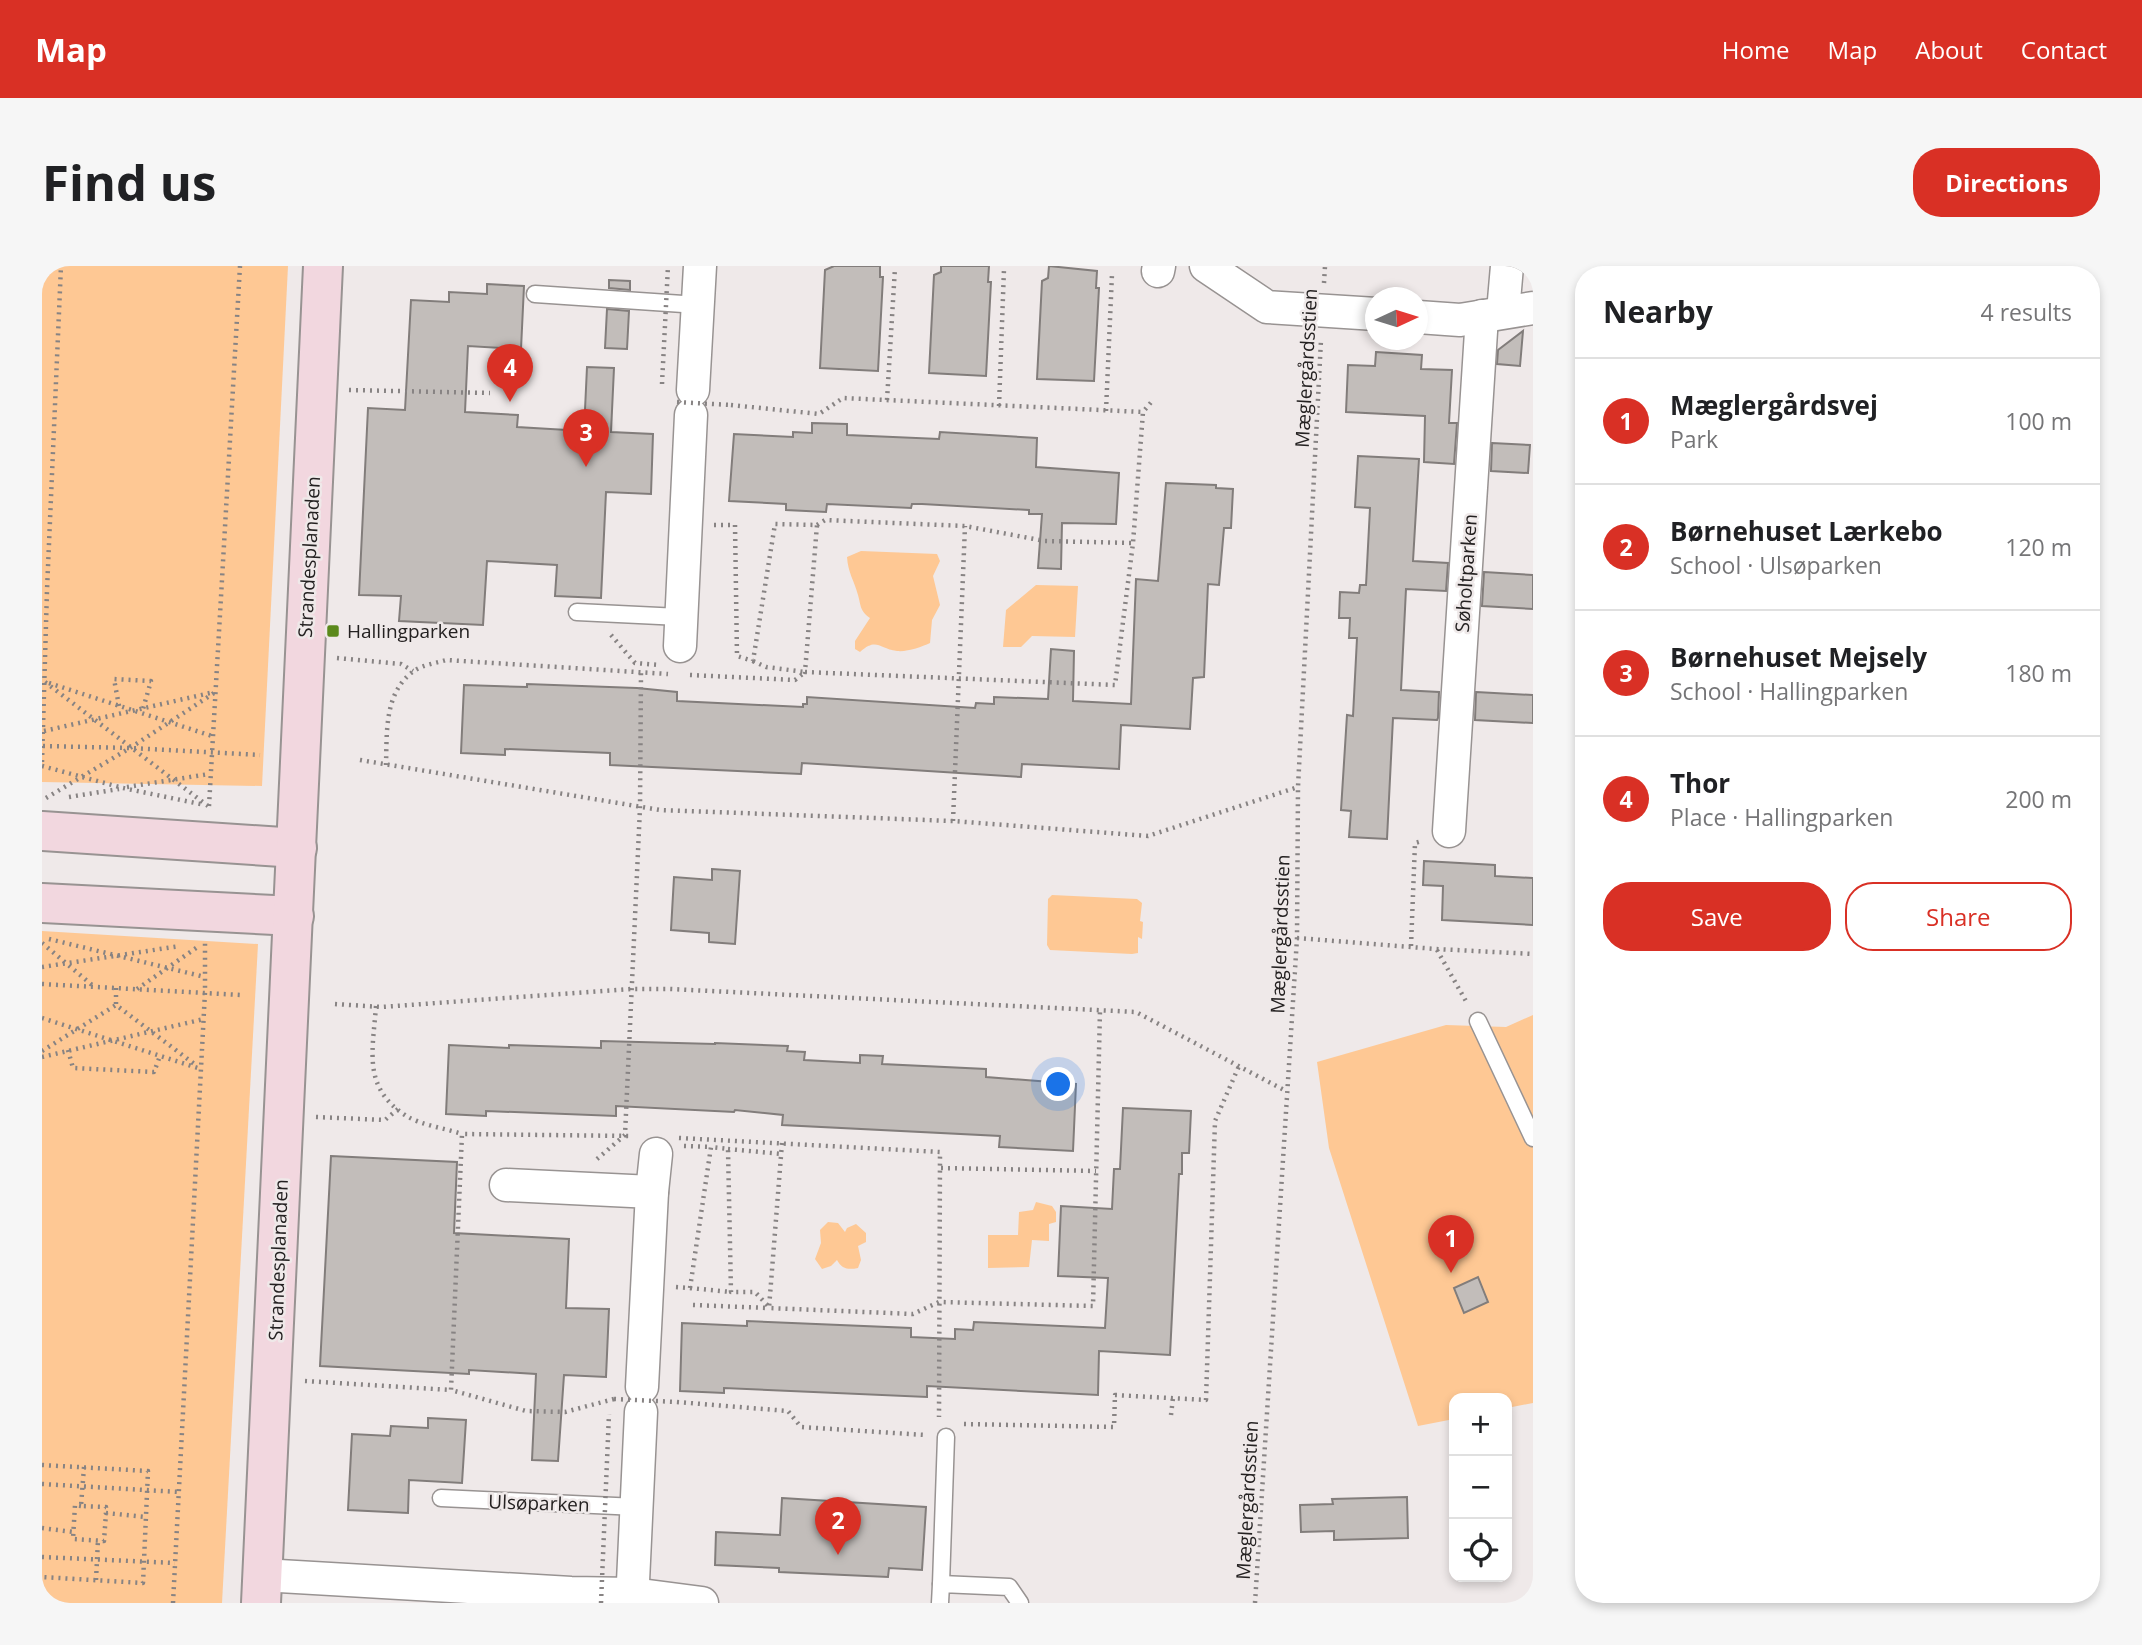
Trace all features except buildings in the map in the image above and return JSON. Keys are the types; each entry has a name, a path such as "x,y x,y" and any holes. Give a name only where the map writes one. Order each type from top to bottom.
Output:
{"street":[{"name":"Strandesplanaden","path":"261,1589 323,266"},
{"path":"678,653 685,525 687,402 700,266"},
{"path":"1206,266 1267,307 1365,313"},
{"name":"Søholtparken","path":"1448,831 1506,312 1507,266"},
{"path":"1428,318 1460,320 1506,312"},
{"path":"42,831 297,848"},
{"path":"42,903 294,916"},
{"path":"632,1599 637,1507 632,1399 647,1285 652,1192 665,1150"},
{"path":"506,1185 652,1192"},
{"path":"261,1589 571,1593 702,1603"}],"lane":[{"path":"535,294 698,305"},
{"path":"585,613 678,653"},
{"path":"1478,1021 1533,1138"},
{"path":"940,1603 949,1430"},
{"name":"Ulsøparken","path":"441,1498 637,1507"},
{"path":"941,1584 1009,1587 1020,1603"}],"path":[{"path":"61,266 44,590 42,764 123,788 209,806"},
{"path":"209,806 240,266"},
{"path":"662,384 668,266"},
{"name":"Mæglergårdsstien","path":"1255,1603 1297,938 1298,787 1325,266"},
{"path":"887,400 895,268"},
{"path":"999,405 1004,269"},
{"path":"1107,411 1112,274"},
{"path":"317,389 490,393"},
{"path":"687,402 820,415 844,398 1143,412"},
{"path":"685,525 735,525 737,656 766,667 1115,685 1133,543 1143,412 1153,400"},
{"path":"753,661 775,524 817,525 825,520 965,526 1045,541 1133,543"},
{"path":"386,765 387,723 397,690 414,671 446,660 641,672 678,653 795,680 805,671 817,525"},
{"path":"953,821 965,526"},
{"path":"585,613 635,663 671,665 678,653"},
{"path":"304,655 401,664 414,671"},
{"path":"586,1189 587,1168 625,1135 640,808 641,672"},
{"path":"119,706 114,679 151,681 143,709"},
{"path":"45,682 212,736"},
{"path":"45,682 209,806"},
{"path":"44,731 214,692"},
{"path":"42,801 130,748 214,692"},
{"path":"43,746 260,755"},
{"path":"360,760 640,808 953,821 1148,836 1298,787"},
{"path":"42,801 209,774"},
{"path":"1411,946 1415,844 1448,831"},
{"path":"1297,938 1533,954"},
{"path":"42,940 205,977"},
{"path":"42,940 93,987"},
{"path":"42,967 205,942"},
{"path":"136,989 205,942"},
{"path":"173,1603 204,1019 205,942"},
{"path":"1436,949 1478,1021"},
{"path":"42,984 241,995"},
{"path":"116,988 116,1005"},
{"path":"335,1004 376,1006 631,989 670,989 1136,1012 1286,1091"},
{"path":"42,1051 116,1005"},
{"path":"116,1005 201,1069"},
{"path":"376,1006 373,1069 375,1082 382,1095 406,1116 462,1134"},
{"path":"693,1305 913,1314 939,1301 1093,1306 1100,1010"},
{"path":"42,1018 201,1069"},
{"path":"42,1057 204,1019"},
{"path":"68,1050 73,1068 154,1072 160,1056"},
{"path":"632,1399 788,1411 801,1427 949,1430 1114,1427 1115,1395 1206,1400 1215,1121 1239,1066"},
{"path":"284,1115 385,1120 398,1109"},
{"path":"769,1308 782,1143"},
{"path":"665,1150 711,1147 782,1154"},
{"path":"690,1288 711,1147"},
{"path":"728,1149 730,1292"},
{"path":"941,1168 1097,1171"},
{"path":"647,1285 755,1292 769,1308"},
{"path":"272,1379 451,1390"},
{"path":"1171,1415 1172,1398"},
{"path":"601,1603 609,1414 605,1401"},
{"path":"42,1465 148,1471 143,1583 42,1577"},
{"path":"81,1506 83,1467"},
{"path":"42,1484 179,1492"},
{"path":"75,1505 81,1506 106,1507 104,1541 73,1539 75,1505"},
{"path":"106,1513 146,1517"},
{"path":"42,1528 73,1532"},
{"path":"96,1580 98,1540"},
{"path":"42,1557 175,1563"}],"shaded area":[{"path":"42,266 288,266 262,786 42,782"},
{"path":"861,551 937,554 940,561 933,576 940,605 932,620 930,643 901,651 878,645 870,645 860,652 855,649 855,641 870,618 861,608 847,557"},
{"path":"1036,585 1078,586 1075,637 1032,636 1021,647 1003,647 1006,610"},
{"path":"1052,895 1137,899 1142,903 1140,921 1143,922 1142,939 1138,937 1138,953 1050,950 1047,945 1048,899"},
{"path":"42,931 258,944 222,1603 42,1603"},
{"path":"1533,1015 1533,1403 1512,1407 1512,1393 1449,1393 1449,1420 1418,1426 1329,1148 1317,1062 1446,1025 1506,1027"},
{"path":"1036,1202 1052,1206 1056,1212 1056,1222 1049,1224 1049,1241 1032,1240 1029,1267 988,1268 988,1235 1018,1235 1019,1212 1033,1210"},
{"path":"828,1222 838,1223 845,1232 856,1224 866,1233 866,1242 858,1246 861,1260 858,1268 846,1268 837,1260 822,1269 815,1259 821,1243 820,1230"}],"place":[{"name":"Thor","path":"510,402"},
{"name":"Børnehuset Mejsely","path":"586,467"},
{"name":"Hallingparken","path":"333,631"},
{"name":"Mæglergårdsvej","path":"1451,1273"},
{"name":"Børnehuset Lærkebo","path":"838,1555"}]}
